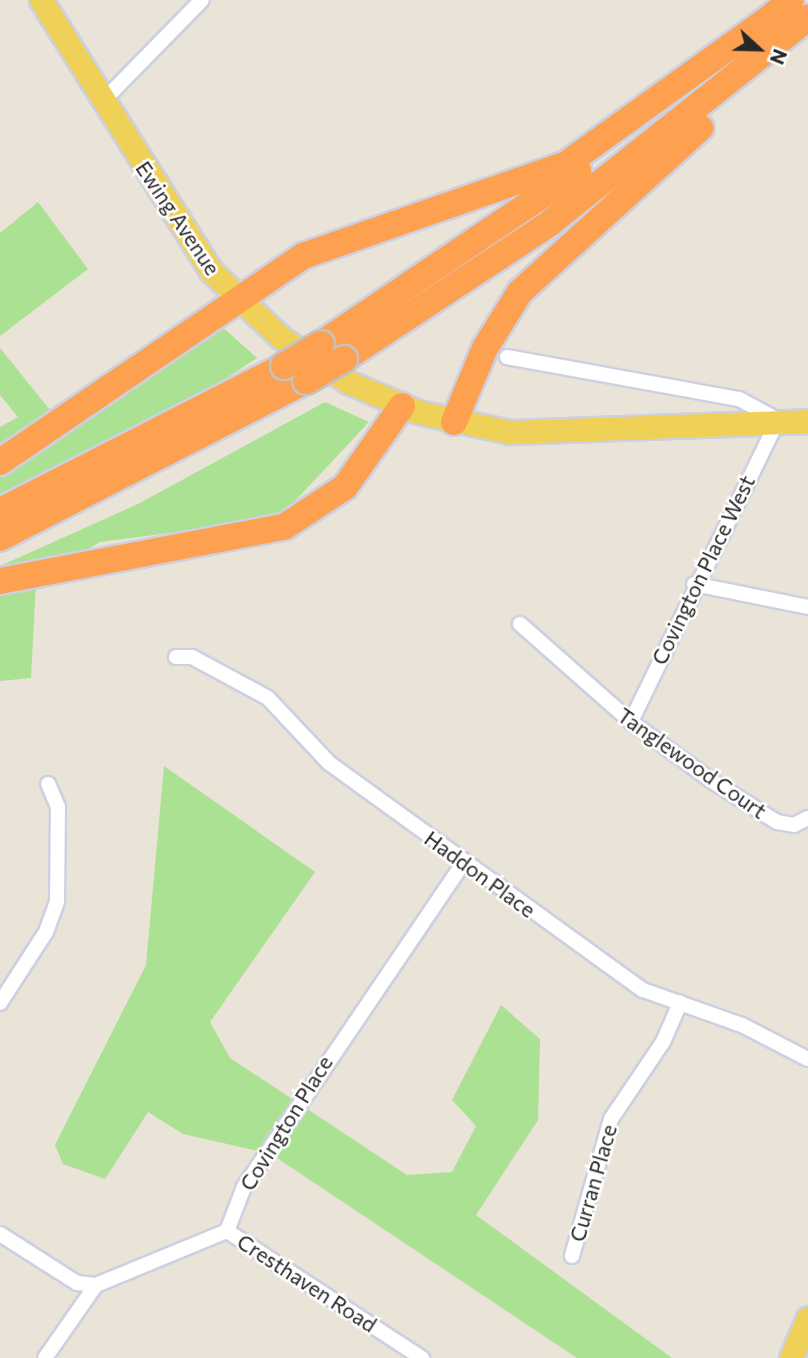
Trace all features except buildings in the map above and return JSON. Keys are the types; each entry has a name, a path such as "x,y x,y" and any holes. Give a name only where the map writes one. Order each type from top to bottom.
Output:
{"highway":[{"path":"0,510 162,434 321,344 535,203 792,0"},
{"path":"0,538 344,359 550,223 808,18"},
{"path":"0,462 237,300 335,241 565,165 768,19"},
{"path":"454,422 496,328 534,276 808,31"},
{"path":"0,581 284,527 345,487 402,406"}],"main road":[{"name":"Ewing Avenue","path":"41,0 185,236 237,300 314,361 402,406 454,422 548,434 778,420 808,421"},
{"path":"792,1358 808,1318"}],"street":[{"path":"103,101 202,0"},
{"name":"Ewing Avenue","path":"507,357 739,399 778,420"},
{"name":"Covington Place West","path":"631,722 694,584 778,420"},
{"path":"694,584 808,607"},
{"name":"Tanglewood Court","path":"520,624 631,722 777,822 794,825 808,818"},
{"name":"Haddon Place","path":"176,657 192,657 268,698 329,763 463,863 643,990 742,1025 808,1059"},
{"path":"0,1003 46,932 57,901 58,807 48,785"},
{"name":"Covington Place","path":"228,1231 244,1187 463,863"},
{"name":"Curran Place","path":"572,1256 611,1119 663,1042 680,1003"},
{"path":"0,1234 77,1283 96,1285 228,1231"},
{"name":"Cresthaven Road","path":"228,1231 422,1358"},
{"path":"45,1358 96,1285"}],"green space":[{"path":"38,202 88,269 0,336 0,233"},
{"path":"220,325 257,358 179,409 0,499 0,427 18,417 0,395 0,348 62,425"},
{"path":"325,402 369,422 278,519 100,542 36,582 31,678 0,681 0,566 138,504"},
{"path":"164,766 315,872 210,1022 230,1058 407,1175 452,1172 476,1126 452,1100 501,1005 540,1039 538,1120 476,1215 672,1358 577,1358 271,1154 183,1134 148,1112 105,1179 63,1164 55,1145 146,965"}]}
